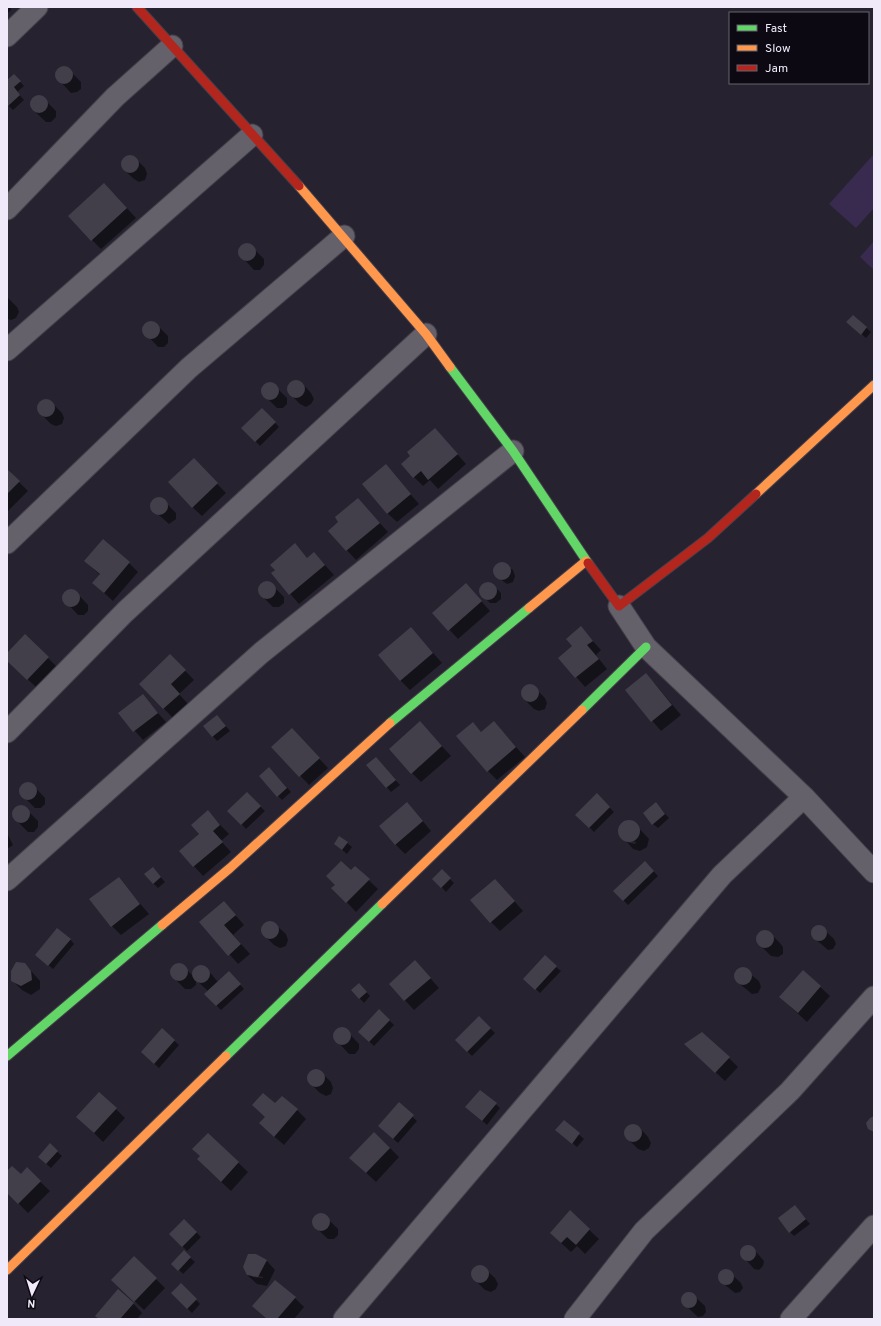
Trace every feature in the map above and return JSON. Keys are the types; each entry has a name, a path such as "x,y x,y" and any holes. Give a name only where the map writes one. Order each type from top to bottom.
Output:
{"street":[{"path":"7,36 37,7"},
{"path":"137,7 344,236 426,334 513,451 586,561 619,606 646,647 804,797 874,872"},
{"path":"7,209 115,97 172,46"},
{"path":"7,350 252,135"},
{"path":"7,543 189,368 344,236"},
{"path":"7,732 125,612 426,334"},
{"path":"619,606 708,538 874,385"},
{"path":"7,880 261,653 513,451"},
{"path":"7,1056 230,868 370,740 586,561"},
{"path":"7,1270 316,967 646,647"},
{"path":"344,1319 722,876 804,797"},
{"path":"575,1319 644,1231 790,1091 874,997"},
{"path":"791,1319 874,1226"}],"shaded area":[{"path":"873,155 874,208 856,228 829,204"},
{"path":"874,241 874,270 860,257"}],"building":[{"path":"64,66 70,69 73,75 70,81 64,84 58,81 55,75 58,69"},
{"path":"14,74 21,81 14,87 20,95 8,106 7,80"},
{"path":"39,95 45,98 48,104 45,110 39,113 33,110 30,104 33,98"},
{"path":"130,155 136,158 139,164 136,170 130,173 124,170 121,164 124,158"},
{"path":"104,183 127,208 91,241 68,216"},
{"path":"247,243 253,246 256,252 253,258 247,261 241,258 238,252 241,246"},
{"path":"853,315 867,327 861,335 846,322"},
{"path":"151,321 157,324 160,330 157,336 151,339 145,336 142,330 145,324"},
{"path":"296,380 302,383 305,389 302,395 296,398 290,395 287,389 290,383"},
{"path":"270,382 276,385 279,391 276,397 270,400 264,397 261,391 264,385"},
{"path":"46,399 52,402 55,408 52,414 46,417 40,414 37,408 40,402"},
{"path":"262,408 276,422 255,442 241,428"},
{"path":"435,428 458,454 428,480 421,471 413,478 401,464 410,456 407,452"},
{"path":"194,458 218,483 192,508 168,482"},
{"path":"386,464 411,494 387,514 362,484"},
{"path":"7,469 20,481 7,494"},
{"path":"159,497 165,500 168,506 165,512 159,515 153,512 150,506 153,500"},
{"path":"358,498 380,523 346,551 328,531 338,522 335,517"},
{"path":"103,539 130,562 104,593 92,583 100,574 84,561"},
{"path":"295,543 307,558 314,552 325,565 289,595 271,573 275,570 270,565"},
{"path":"502,562 508,565 511,571 508,577 502,580 496,577 493,571 496,565"},
{"path":"267,581 273,584 276,590 273,596 267,599 261,596 258,590 261,584"},
{"path":"488,582 494,585 497,591 494,597 488,600 482,597 479,591 482,585"},
{"path":"466,583 482,601 448,631 432,613"},
{"path":"71,589 77,592 80,598 77,604 71,607 65,604 62,598 65,592"},
{"path":"581,626 593,641 587,645 599,659 575,678 558,658 572,646 566,639"},
{"path":"411,627 433,653 400,681 378,655"},
{"path":"25,634 49,657 27,680 7,661 7,653"},
{"path":"170,654 186,670 171,684 180,694 163,709 139,684"},
{"path":"646,673 672,705 651,722 625,690"},
{"path":"530,684 536,687 539,693 536,699 530,702 524,699 521,693 524,687"},
{"path":"143,694 158,713 133,732 118,713"},
{"path":"217,715 226,726 212,737 203,726"},
{"path":"420,721 442,746 411,774 389,749"},
{"path":"494,721 516,747 487,772 456,736 473,722 481,732"},
{"path":"292,728 320,758 299,777 271,747"},
{"path":"376,757 396,780 386,788 366,765"},
{"path":"269,767 287,788 277,797 259,776"},
{"path":"28,782 34,785 37,791 34,797 28,800 22,797 19,791 22,785"},
{"path":"247,792 261,806 241,825 227,811"},
{"path":"597,793 610,807 589,828 575,815"},
{"path":"407,802 423,821 395,845 379,826"},
{"path":"656,802 665,814 652,825 643,813"},
{"path":"21,805 27,808 30,814 27,820 21,823 15,820 12,814 15,808"},
{"path":"208,810 220,825 213,831 223,842 193,867 179,851 199,834 191,825"},
{"path":"629,820 637,823 640,831 637,839 629,842 621,839 618,831 621,823"},
{"path":"339,836 348,842 342,850 334,844"},
{"path":"341,861 351,870 355,866 370,879 346,903 331,888 335,885 326,876"},
{"path":"645,861 654,871 623,901 613,891"},
{"path":"153,867 161,877 153,884 144,874"},
{"path":"442,869 451,878 441,888 432,879"},
{"path":"119,877 140,904 111,927 89,899"},
{"path":"495,879 515,901 490,923 470,900"},
{"path":"224,901 236,915 224,925 241,944 228,956 199,922"},
{"path":"270,921 276,924 279,930 276,936 270,939 264,936 261,930 264,924"},
{"path":"819,925 825,927 827,933 825,939 819,941 813,939 811,933 813,927"},
{"path":"57,928 71,939 48,966 35,955"},
{"path":"765,930 771,933 774,939 771,945 765,948 759,945 756,939 759,933"},
{"path":"545,955 557,966 535,990 523,979"},
{"path":"415,960 431,978 404,1001 389,984"},
{"path":"16,962 25,963 31,971 32,980 21,986 11,981 11,971"},
{"path":"179,963 185,966 188,972 185,978 179,981 173,978 170,972 173,966"},
{"path":"201,965 207,968 210,974 207,980 201,983 195,980 192,974 195,968"},
{"path":"743,967 749,970 752,976 749,982 743,985 737,982 734,976 737,970"},
{"path":"803,970 821,986 798,1013 779,997"},
{"path":"229,971 241,984 216,1006 204,994"},
{"path":"359,983 367,992 359,999 351,990"},
{"path":"379,1009 390,1020 369,1042 358,1032"},
{"path":"479,1016 491,1028 467,1052 455,1040"},
{"path":"342,1027 348,1030 351,1036 348,1042 342,1045 336,1042 333,1036 336,1030"},
{"path":"162,1028 175,1040 154,1064 141,1052"},
{"path":"702,1032 730,1057 715,1073 684,1044"},
{"path":"316,1069 322,1072 325,1078 322,1084 316,1087 310,1084 307,1078 310,1072"},
{"path":"480,1090 497,1103 482,1121 465,1107"},
{"path":"99,1092 117,1108 94,1133 76,1117"},
{"path":"263,1093 275,1103 282,1096 298,1109 274,1137 259,1123 265,1117 252,1105"},
{"path":"399,1102 414,1115 393,1139 378,1126"},
{"path":"874,1116 874,1132 868,1129 866,1123"},
{"path":"564,1120 580,1133 572,1144 555,1130"},
{"path":"633,1124 639,1127 642,1133 639,1139 633,1142 627,1139 624,1133 627,1127"},
{"path":"374,1132 390,1148 366,1173 349,1158"},
{"path":"208,1133 239,1162 221,1182 197,1159 200,1156 192,1149"},
{"path":"50,1143 58,1151 46,1164 38,1157"},
{"path":"12,1166 21,1174 27,1167 41,1181 18,1204 7,1193 7,1171"},
{"path":"795,1205 806,1219 789,1233 778,1218"},
{"path":"570,1210 590,1229 576,1245 567,1237 561,1243 550,1233"},
{"path":"321,1213 327,1216 330,1222 327,1228 321,1231 315,1228 312,1222 315,1216"},
{"path":"184,1219 197,1232 182,1247 169,1234"},
{"path":"748,1245 754,1247 756,1253 754,1259 748,1261 742,1259 740,1253 742,1247"},
{"path":"184,1250 191,1257 178,1271 171,1264"},
{"path":"248,1254 256,1254 267,1260 258,1277 247,1275 243,1267"},
{"path":"134,1256 157,1278 134,1302 111,1280"},
{"path":"480,1265 486,1268 489,1274 486,1280 480,1283 474,1280 471,1274 474,1268"},
{"path":"726,1269 732,1271 734,1277 732,1283 726,1285 720,1283 718,1277 720,1271"},
{"path":"275,1280 296,1297 277,1319 267,1319 252,1306"},
{"path":"181,1283 197,1299 187,1309 171,1293"},
{"path":"118,1289 134,1303 120,1319 99,1319 95,1316"},
{"path":"689,1292 695,1294 697,1300 695,1306 689,1308 683,1306 681,1300 683,1294"}],"traffic: fast":[{"path":"450,367 513,451 588,563"},
{"path":"390,723 529,608"},
{"path":"582,710 646,647"},
{"path":"226,1056 382,904"},
{"path":"7,1056 162,925"}],"traffic: slow":[{"path":"299,186 426,334 450,367"},
{"path":"756,494 874,385"},
{"path":"529,608 586,561"},
{"path":"382,904 582,710"},
{"path":"162,925 230,868 390,723"},
{"path":"7,1270 226,1056"}],"traffic: jam":[{"path":"137,7 299,186"},
{"path":"588,563 619,606 708,538 756,494"}]}
